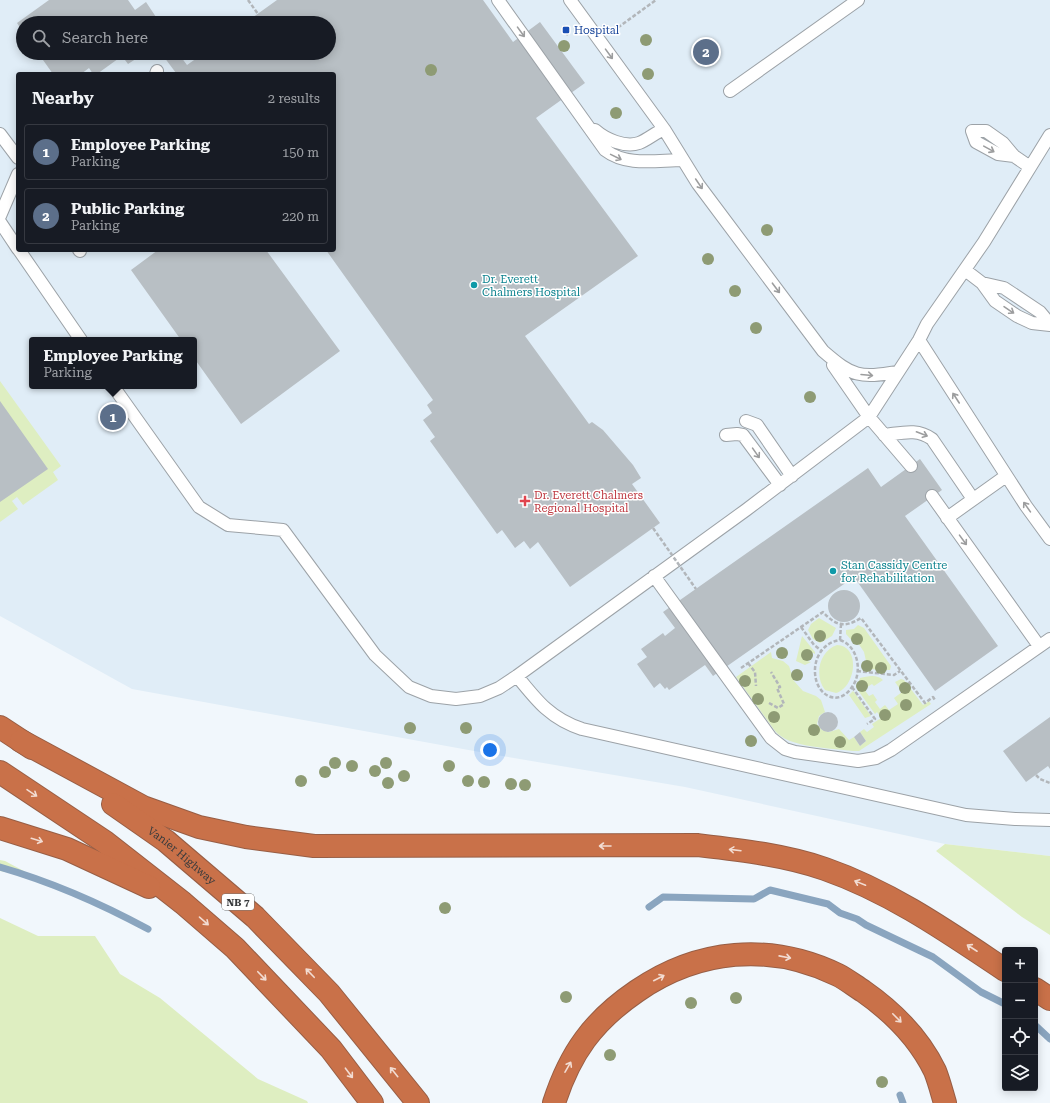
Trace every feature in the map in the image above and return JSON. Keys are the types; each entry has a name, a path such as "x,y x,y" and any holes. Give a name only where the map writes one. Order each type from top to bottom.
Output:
{"highway":[{"name":"Vanier Highway","path":"0,727 166,841 255,917 329,993 418,1103"},
{"path":"21,741 143,807 199,827 246,837 314,846 697,845 740,850 778,858 824,869 872,888 923,916 1002,968"},
{"path":"0,772 105,842 183,903 235,948 288,1002 331,1049 372,1103"},
{"path":"0,828 67,849 183,903"},
{"path":"554,1103 562,1079 587,1036 613,1008 649,983 676,969 706,960 736,954 766,954 814,965 839,975 880,1003 898,1019 914,1038 935,1071 945,1103"},
{"path":"1038,991 1050,999"}],"lane":[{"path":"498,0 605,150 620,159 630,161 684,160"},
{"path":"570,0 664,129 698,184 823,351 869,417 911,466"},
{"path":"730,91 858,0"},
{"path":"589,126 601,135 627,144 639,143 664,129"},
{"path":"0,134 16,155"},
{"path":"115,389 199,507 228,525 283,530 375,655 409,687 431,696 456,699 480,696 499,688 517,676 780,486 869,417 919,340 927,324 965,270 1050,135"},
{"path":"1014,156 1030,167"},
{"path":"0,216 16,179"},
{"path":"0,222 16,247"},
{"path":"19,252 79,337"},
{"path":"965,270 982,283 995,301 1017,316 1032,323 1050,325"},
{"path":"919,340 1006,476 1050,539"},
{"path":"823,351 844,370 860,375 873,376 898,372"},
{"path":"746,421 757,425 792,476"},
{"path":"884,435 913,431 924,433 932,439 973,499"},
{"path":"726,436 737,434 743,436 780,486"},
{"path":"947,518 1006,476"},
{"path":"932,496 1039,646"},
{"path":"654,576 771,738 785,749 835,757 867,760 891,750 1050,639"},
{"path":"517,676 540,704 552,714 566,724 582,729 966,814 1015,819 1050,820"}],"path":[{"path":"248,0 258,14"},
{"path":"609,34 656,0"},
{"path":"653,528 696,589"},
{"path":"739,670 823,612 831,620 841,624 853,623 862,618 925,703 933,697 944,713"},
{"path":"840,640 841,624"},
{"path":"800,627 814,645 822,651"},
{"path":"840,640 846,642 855,653 857,671 852,687 840,696 826,696 818,687 815,674 815,663 828,644 840,640"},
{"path":"748,663 754,672 755,683 760,692"},
{"path":"857,671 894,675 900,671"},
{"path":"764,697 768,703 778,708 784,706 784,701 776,688 780,687 771,672"},
{"path":"852,687 875,719 867,724"},
{"path":"1036,775 1050,783"}],"shaded area":[{"name":"Dr. Everett Chalmers Regional Hospital","path":"0,0 1050,0 1050,856 945,844 685,787 496,755 132,689 0,616"}],"green space":[{"path":"0,381 61,466 53,472 58,480 23,505 17,497 12,501 18,509 0,522"},
{"path":"819,618 836,628 832,636 820,643 813,639 808,630 811,624"},
{"path":"858,625 864,628 891,666 890,670 865,669 862,667 862,662 866,661 864,652 858,643 854,643 846,634 846,630 854,629"},
{"path":"802,636 815,652 815,654 811,652 807,661 811,662 805,665 796,661"},
{"path":"837,645 845,647 850,652 853,659 853,667 848,683 843,689 836,693 825,690 819,671 822,658 831,648"},
{"path":"771,652 772,658 783,661 789,666 794,681 803,691 816,696 821,700 825,712 819,716 817,724 822,730 829,732 839,729 849,740 854,737 860,746 866,741 860,732 864,729 867,732 874,727 872,724 881,718 877,712 875,714 857,689 860,678 875,676 883,680 874,686 872,684 864,689 869,696 873,694 877,700 875,702 880,709 885,705 889,710 898,704 894,698 902,692 895,682 901,679 904,680 923,705 929,701 931,704 859,751 822,748 790,741 781,737 775,731 736,677"},
{"path":"853,691 871,716 865,718 849,695"},
{"path":"945,844 1050,856 1050,935 1022,917 936,851"},
{"path":"0,860 5,861 35,877 0,871"},
{"path":"0,918 38,936 95,936 120,974 160,998 258,1079 307,1101 308,1103 0,1103"}],"building":[{"path":"49,0 128,0 135,10 146,2 155,16 27,16"},
{"name":"Dr. Everett Chalmers Hospital","path":"277,0 483,0 513,42 540,22 585,83 536,118 638,256 525,336 589,424 592,422 603,430 633,465 641,478 632,484 660,523 570,587 538,542 530,549 524,541 515,548 502,530 497,534 430,441 435,437 423,420 432,413 427,405 433,400 327,252 336,252 336,72 175,72 166,60 183,60 187,65 194,60 336,60 336,16 255,16"},
{"path":"565,25 570,33 567,36 561,27"},
{"path":"43,60 116,60 100,72 92,72 89,68 84,72 52,72"},
{"path":"125,60 134,60 128,64"},
{"path":"155,252 267,252 340,351 241,424 197,362 197,337 179,337 131,270"},
{"path":"0,401 48,469 0,502"},
{"name":"Stan Cassidy Centre for Rehabilitation","path":"920,459 942,490 905,516 998,646 935,691 854,577 713,676 705,665 669,690 667,687 665,689 660,683 654,688 637,664 647,657 641,649 663,633 665,636 675,628 663,612 868,468 881,487"},
{"path":"844,590 855,595 860,606 855,617 844,622 833,617 828,606 833,595"},
{"path":"828,712 835,715 838,722 835,729 828,732 821,729 818,722 821,715"},
{"path":"1050,717 1050,769 1048,766 1026,782 1003,751"},
{"path":"860,732 866,741 860,746 854,737"}],"waterway":[{"path":"0,867 38,879 76,894 112,910 148,929"},
{"path":"649,907 663,897 754,899 770,890 828,904 840,913 857,919 866,925 933,957 981,992 1002,1002"},
{"path":"1038,1028 1050,1039"},
{"path":"900,1095 903,1103"}],"place":[{"name":"Hospital","path":"566,30"},
{"name":"Public Parking","path":"706,52"},
{"name":"Dr. Everett Chalmers Hospital","path":"474,285"},
{"name":"Employee Parking","path":"113,417"},
{"name":"Dr. Everett Chalmers Regional Hospital","path":"525,501"},
{"name":"Stan Cassidy Centre for Rehabilitation","path":"833,571"}]}
